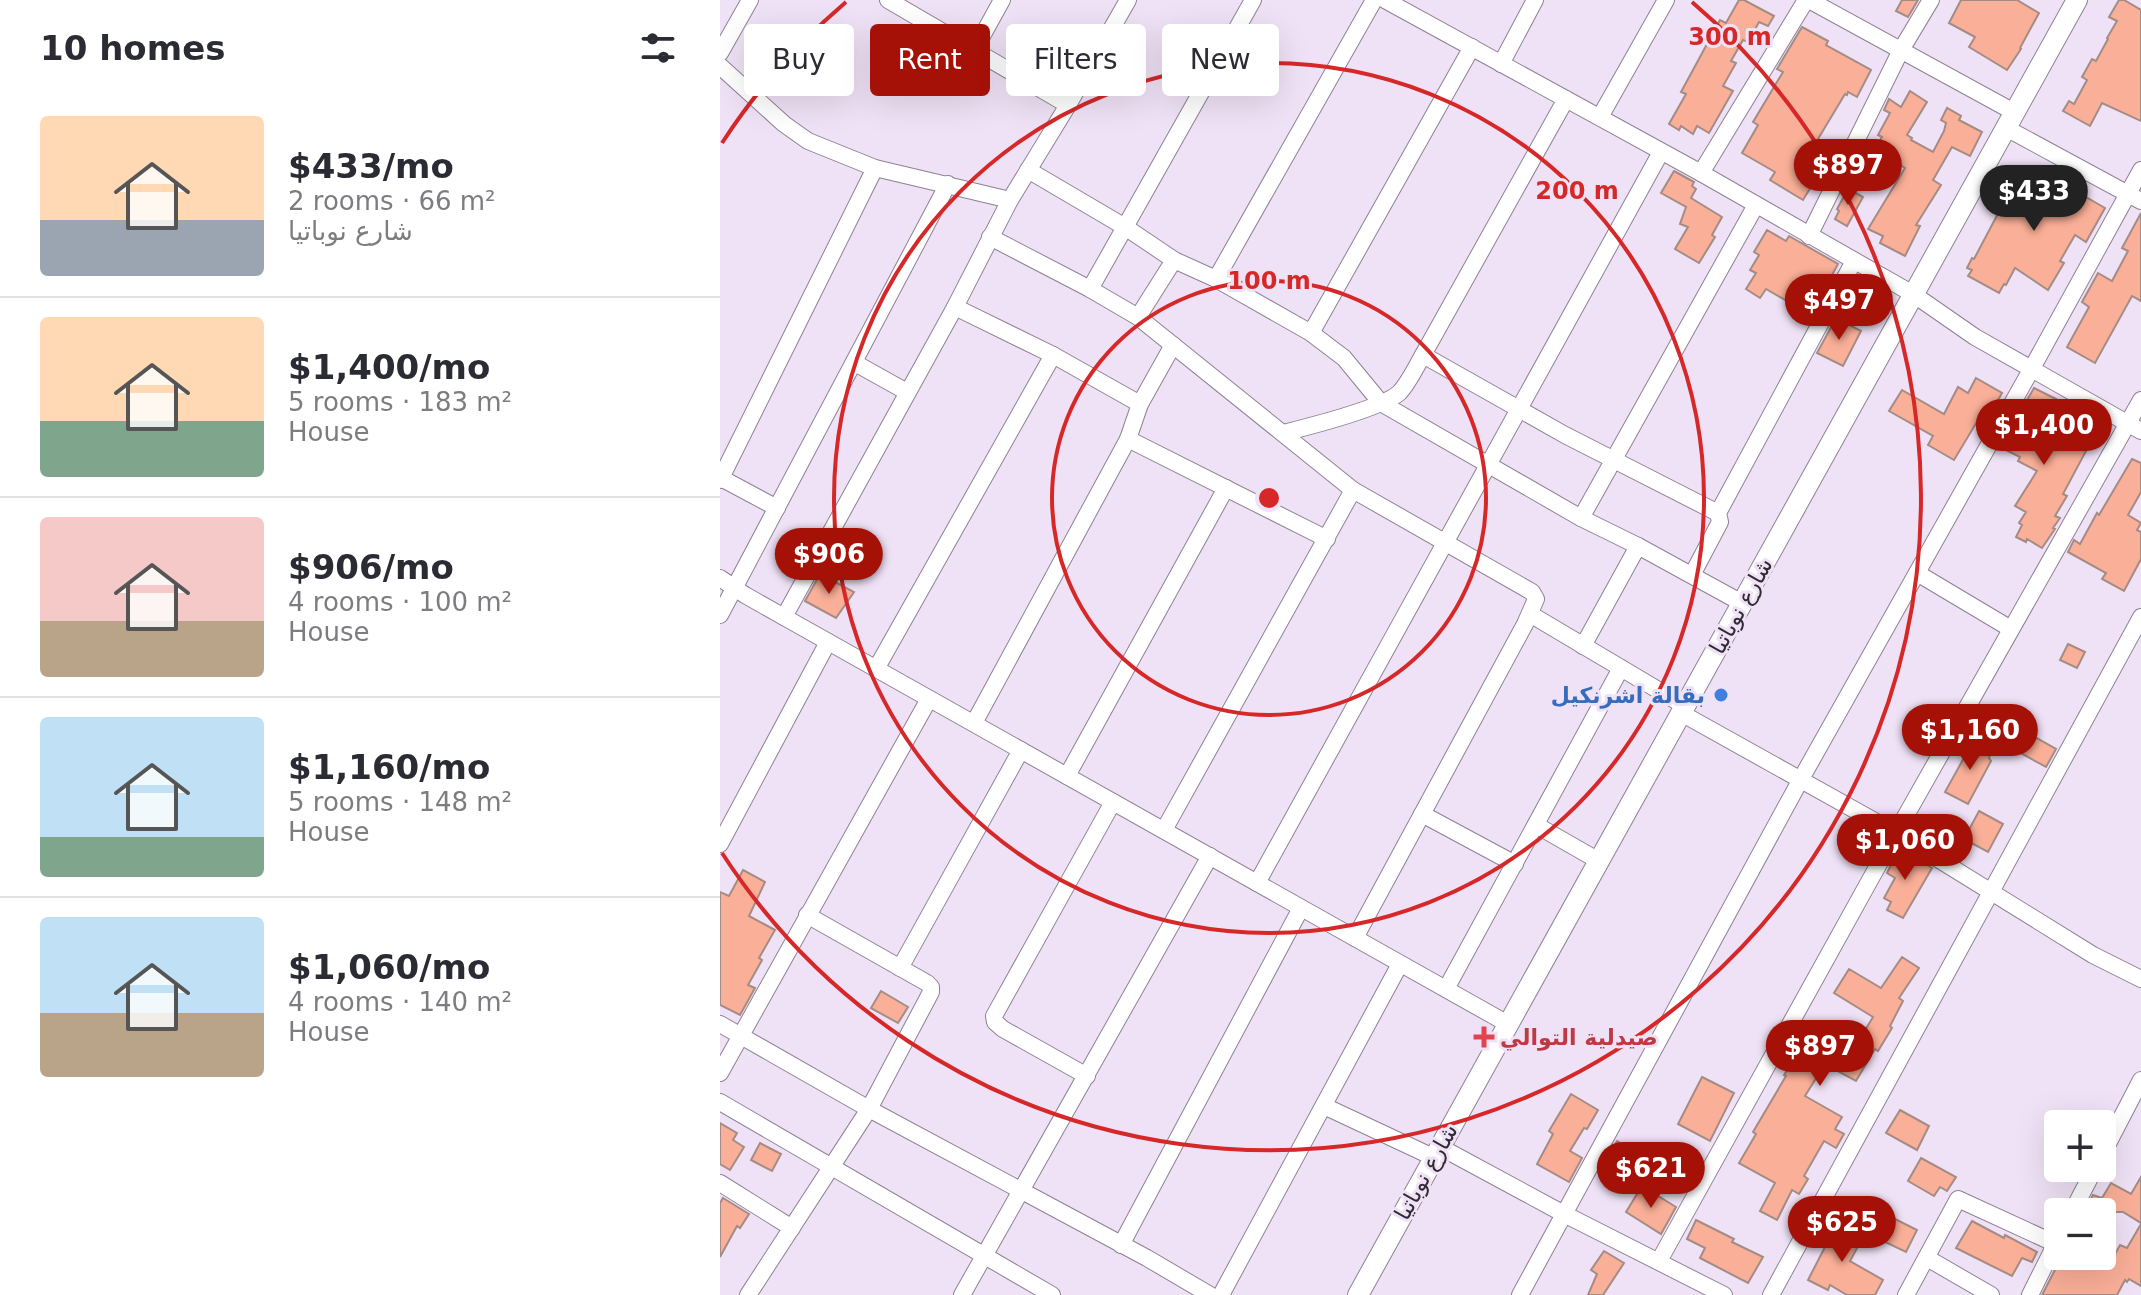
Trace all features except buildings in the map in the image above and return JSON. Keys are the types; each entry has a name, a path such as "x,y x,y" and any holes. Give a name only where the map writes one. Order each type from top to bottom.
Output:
{"street":[{"path":"720,53 750,0"},
{"path":"888,0 931,24"},
{"path":"989,24 1002,0"},
{"path":"784,617 955,307 1010,200 1128,0"},
{"path":"1090,289 1253,0"},
{"path":"1216,279 1374,0"},
{"path":"1385,0 1407,6 1501,64 1913,294 1975,337 2134,428"},
{"path":"1501,64 1535,0"},
{"path":"1600,117 1666,0"},
{"path":"1701,173 1808,0 1901,50 2134,197"},
{"path":"1809,236 1901,50 1931,0"},
{"name":"شارع نوباتيا","path":"1358,1295 2077,0"},
{"path":"1311,333 1472,47"},
{"path":"990,58 1068,105"},
{"path":"720,66 808,141 875,168 1010,200"},
{"path":"1283,433 1381,403 1398,394 1423,355 1566,99"},
{"path":"1257,883 1661,152"},
{"path":"777,508 720,479 875,168"},
{"path":"1028,170 1174,260 1216,279 1311,333 1344,358 1381,403 1581,518 1742,603"},
{"path":"1520,1295 1801,779 2031,370 2134,197 2141,170"},
{"path":"720,615 948,184"},
{"path":"1581,518 1756,205"},
{"path":"990,237 1138,317 1353,490 1532,592 1536,599 1355,938"},
{"path":"1138,317 1174,260"},
{"path":"1692,575 1720,522 1718,513 1854,261"},
{"path":"955,307 1053,355 1140,404"},
{"path":"974,723 1128,439 1140,404 1173,345"},
{"path":"876,669 1053,355"},
{"path":"1423,355 1718,513"},
{"path":"855,363 907,392"},
{"path":"1659,1261 2011,629 2134,428 2141,400"},
{"path":"1128,439 1327,539"},
{"path":"1067,776 1226,488"},
{"path":"1164,830 1353,490"},
{"path":"1583,646 1638,546"},
{"path":"1917,573 2011,629"},
{"path":"720,578 828,642 1508,1024"},
{"path":"1530,614 1621,668 1683,710 1896,833 2093,955 2141,979"},
{"path":"1771,1295 2139,627"},
{"path":"720,844 828,642"},
{"path":"1446,989 1621,668"},
{"path":"720,1073 929,699"},
{"path":"900,968 1021,750"},
{"path":"1087,1076 1003,1029 995,1022 994,1016 1113,802"},
{"path":"1422,814 1515,864"},
{"path":"1536,825 1599,861"},
{"path":"962,1295 1210,856"},
{"path":"1121,1245 1301,908"},
{"path":"748,1295 869,1109 931,992 927,983 807,915"},
{"path":"1221,1295 1400,964"},
{"path":"720,1024 1210,1295"},
{"path":"2116,1128 2141,1080"},
{"path":"720,1102 1052,1295"},
{"path":"1324,1106 1438,1152 1724,1295"},
{"path":"720,1183 792,1228"},
{"path":"1906,1295 1958,1199 2044,1236"},
{"path":"1927,1258 1991,1295"},
{"path":"2030,1295 2044,1268"}],"place":[{"name":"بقالة اشرنكيل","path":"1721,695"},
{"name":"صيدلية التوالي","path":"1484,1037"}]}
